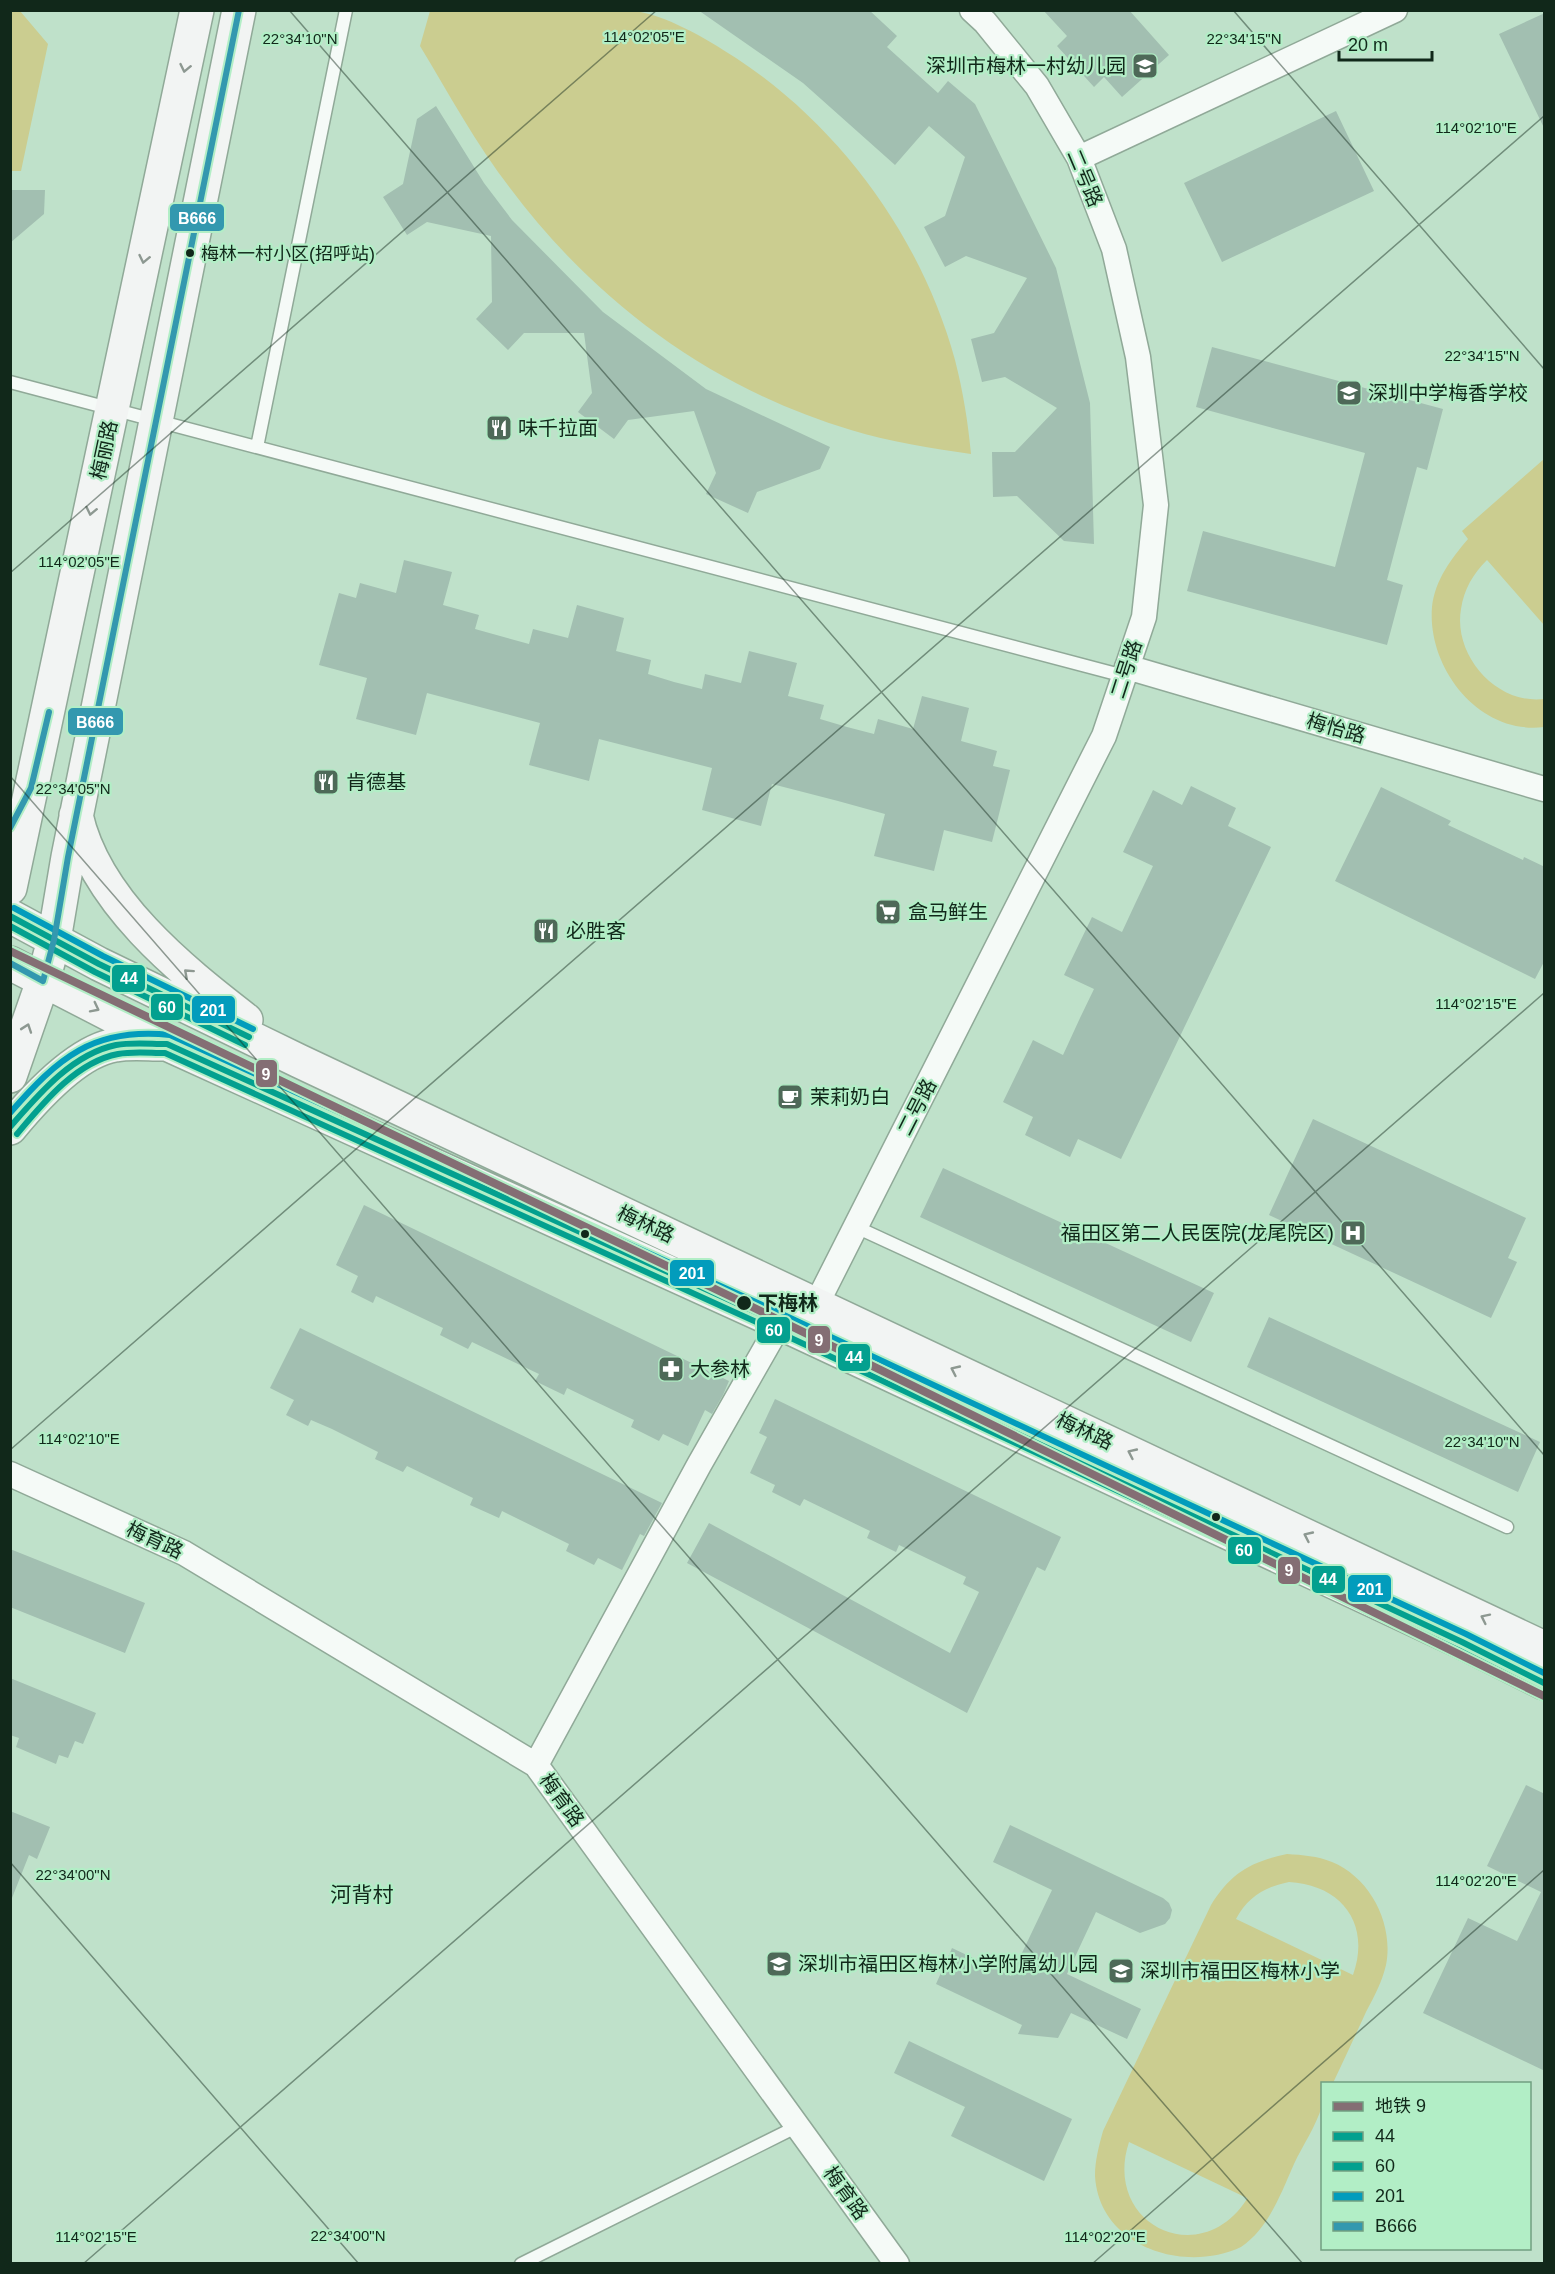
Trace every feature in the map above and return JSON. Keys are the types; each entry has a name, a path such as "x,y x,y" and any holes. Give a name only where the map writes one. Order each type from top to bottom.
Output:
{"main road":[{"name":"梅丽路","path":"10,888 37,771 196,10"},
{"path":"10,1076 43,981 54,940 76,815 239,10"},
{"path":"10,829 21,816 37,771"},
{"path":"76,815 84,840 100,874 131,915 202,985 300,1061"},
{"name":"梅林路","path":"10,916 99,964 816,1305 1539,1656"},
{"name":"梅林路","path":"10,963 167,1044 780,1323 1539,1656"},
{"path":"10,1128 46,1090 77,1063 95,1052 115,1045 167,1044"}],"street":[{"name":"二号路","path":"816,1305 1104,736 1144,617 1156,505 1138,357 1114,249 1079,158 1037,86 985,22 972,10"},
{"path":"1079,158 1395,10"},
{"name":"梅怡路","path":"1125,672 1545,789"},
{"path":"536,1765 699,1465 780,1323"},
{"name":"梅育路","path":"10,1474 184,1553 536,1765 897,2264"}],"lane":[{"path":"257,447 346,10"},
{"path":"10,382 1125,672"},
{"path":"856,1227 1507,1527"},
{"path":"520,2264 798,2126"}],"green space":[{"path":"614,9 644,13 672,22 699,35 774,86 810,117 843,152 899,229 922,271 955,360 965,407 971,454 881,438 800,413 705,366 661,337 619,304 580,269 544,230 510,188 474,136 420,46 430,11"},
{"path":"11,10 20,11 48,44 21,171 11,171"},
{"path":"1544,459 1544,625 1487,560 1470,582 1461,609 1460,626 1464,643 1471,659 1482,674 1510,694 1526,699 1544,699 1544,727 1520,727 1498,720 1479,709 1462,693 1448,674 1438,653 1433,630 1432,607 1440,579 1468,539 1462,531"},
{"path":"1287,1854 1321,1858 1346,1869 1358,1879 1377,1904 1383,1919 1388,1950 1386,1965 1378,1989 1333,2082 1321,2082 1321,2108 1316,2121 1267,2220 1241,2247 1218,2255 1194,2257 1170,2255 1148,2248 1128,2236 1111,2220 1100,2200 1095,2176 1096,2159 1103,2131 1211,1905 1234,1877 1262,1861","holes":["1289,1882 1308,1885 1337,1899 1348,1910 1355,1924 1358,1939 1358,1956 1353,1975 1236,1919 1251,1899 1264,1890","1129,2142 1247,2198 1227,2221 1205,2232 1182,2235 1160,2229 1142,2215 1129,2196 1124,2171"]}],"building":[{"path":"698,10 869,10 897,36 887,47 938,93 948,81 975,104 1056,268 1090,403 1094,544 1064,541 1017,496 993,497 992,452 1015,452 1057,408 1005,377 982,382 971,339 994,333 1027,278 966,256 945,267 924,227 945,216 965,157 929,126 895,165 803,83"},
{"path":"1043,10 1129,10 1169,55 1122,97 1104,77 1094,87 1057,46 1067,36"},
{"path":"1545,13 1545,130 1499,34"},
{"path":"436,106 484,183 512,220 603,312 706,389 830,447 820,469 757,492 748,513 706,494 716,473 694,411 628,420 614,439 578,412 592,393 584,333 524,333 508,350 476,319 492,302 491,236 427,222 407,235 383,197 403,184 417,119"},
{"path":"1336,111 1374,191 1222,262 1184,183"},
{"path":"10,190 45,190 44,214 10,243"},
{"path":"1212,347 1443,409 1427,470 1417,467 1387,580 1403,585 1387,645 1187,591 1203,531 1335,567 1365,453 1196,407"},
{"path":"404,560 452,572 443,605 479,615 475,629 529,644 533,629 568,638 577,605 624,618 616,651 651,660 648,674 674,682 702,689 705,674 741,683 749,651 797,663 788,696 824,705 820,719 874,734 878,719 913,729 922,696 969,708 961,741 997,751 993,766 1010,770 992,842 944,830 934,871 874,856 885,814 838,801 772,784 761,826 702,810 712,768 599,739 589,781 529,765 540,723 427,693 416,735 356,719 367,678 319,665 339,593 356,598 360,583 396,593"},
{"path":"1191,786 1236,808 1228,826 1271,847 1121,1159 1078,1139 1070,1157 1025,1135 1033,1117 1003,1102 1033,1040 1063,1055 1094,989 1064,975 1092,917 1122,932 1153,866 1123,852 1153,790 1182,805"},
{"path":"1381,787 1451,821 1448,825 1523,860 1524,857 1545,867 1545,960 1535,979 1335,881"},
{"name":"福田区第二人民医院(龙尾院区)","path":"1313,1119 1526,1218 1508,1258 1517,1262 1491,1318 1269,1215"},
{"path":"943,1168 1214,1293 1191,1342 920,1217"},
{"path":"364,1205 729,1381 723,1395 712,1414 705,1410 688,1446 663,1434 659,1441 631,1427 634,1420 567,1388 564,1395 535,1381 539,1374 472,1342 468,1349 440,1335 443,1328 376,1296 373,1303 351,1292 358,1276 336,1265"},
{"path":"1269,1317 1540,1442 1518,1492 1247,1367"},
{"path":"300,1328 662,1503 644,1536 640,1534 622,1570 598,1558 594,1565 566,1551 569,1544 502,1511 499,1518 470,1505 473,1498 407,1466 403,1472 375,1459 378,1452 332,1429 311,1420 308,1426 286,1415 294,1400 270,1388"},
{"path":"775,1399 1061,1537 1045,1571 1037,1567 967,1713 687,1563 709,1523 950,1653 979,1592 963,1584 966,1577 899,1545 896,1552 867,1538 870,1531 804,1499 800,1506 772,1492 775,1485 750,1473 767,1437 759,1433"},
{"path":"10,1549 145,1603 125,1653 10,1607"},
{"path":"10,1678 96,1713 83,1744 75,1741 68,1758 59,1755 56,1764 16,1747 19,1738 10,1735"},
{"path":"1526,1785 1545,1794 1545,2071 1423,2013 1468,1918 1517,1941 1541,1892 1487,1866"},
{"path":"10,1811 50,1827 37,1859 29,1855 12,1898 10,1897"},
{"path":"1010,1825 1163,1898 1169,1903 1172,1910 1165,1924 1140,1933 1096,1912 1067,1974 1141,2009 1127,2039 1071,2013 1058,2038 1018,2034 1022,2025 936,1984 952,1948 1011,1976 1052,1890 993,1862"},
{"path":"909,2041 1072,2119 1044,2181 951,2136 965,2107 894,2073"}],"metro line":[{"name":"9","path":"10,951 738,1300 1544,1696"}],"transit line":[{"name":"B666","path":"10,963 43,981 54,940 68,857 239,10"},
{"name":"B666","path":"10,828 31,788 49,712"},
{"name":"201","path":"14,908 103,956 253,1029"},
{"name":"44","path":"10,916 99,964 249,1037"},
{"name":"60","path":"10,926 95,972 245,1045"},
{"name":"201","path":"10,1113 44,1076 79,1050 119,1036 170,1035 784,1315 1466,1634 1544,1673"},
{"name":"44","path":"10,1127 44,1089 85,1057 116,1045 167,1044 780,1323 1462,1642 1544,1683"},
{"name":"60","path":"17,1134 49,1097 88,1066 103,1058 118,1054 165,1053 776,1331 1458,1650 1540,1691"}],"place":[{"name":"深圳市梅林一村幼儿园","path":"1145,66"},
{"name":"梅林一村小区(招呼站)","path":"190,253"},
{"name":"深圳中学梅香学校","path":"1349,393"},
{"name":"味千拉面","path":"499,428"},
{"name":"肯德基","path":"326,782"},
{"name":"盒马鲜生","path":"888,912"},
{"name":"必胜客","path":"546,931"},
{"name":"茉莉奶白","path":"790,1097"},
{"name":"福田区第二人民医院(龙尾院区)","path":"1353,1233"},
{"name":"下梅林","path":"744,1303"},
{"name":"大参林","path":"671,1369"},
{"name":"深圳市福田区梅林小学附属幼儿园","path":"779,1964"},
{"name":"深圳市福田区梅林小学","path":"1121,1971"}],"district":[{"name":"河背村","path":"362,1895"}]}
